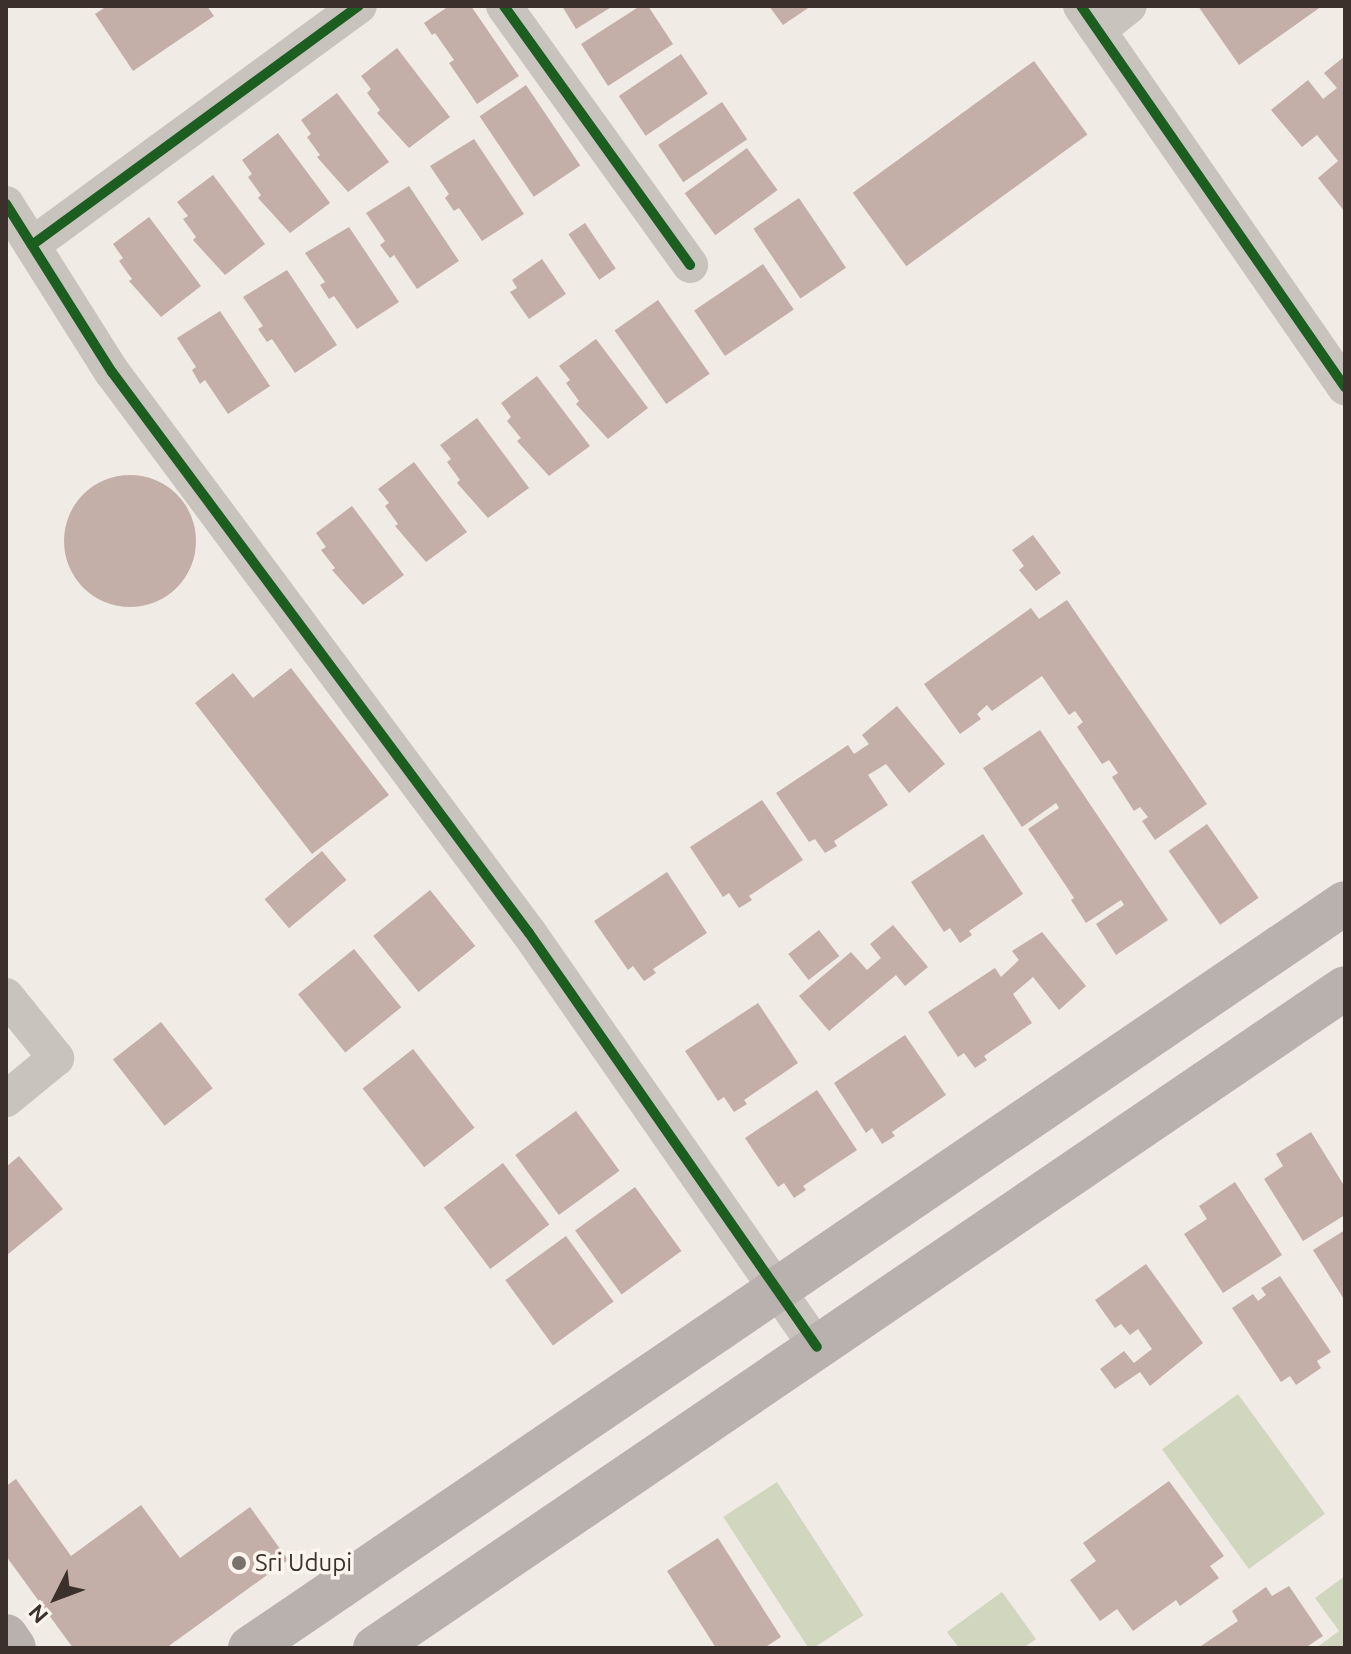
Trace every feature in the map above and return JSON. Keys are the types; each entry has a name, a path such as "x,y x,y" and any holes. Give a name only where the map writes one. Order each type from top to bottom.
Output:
{"main road":[{"path":"250,1648 1345,903"},
{"path":"375,1648 1345,988"},
{"path":"6,1636 14,1648"}],"street":[{"path":"32,245 359,6"},
{"path":"504,6 690,265"},
{"path":"1129,6 1089,18 1345,387"},
{"path":"6,204 112,372 529,933 817,1347"},
{"path":"6,996 56,1058 6,1099"}],"green space":[{"path":"1238,1394 1325,1514 1249,1569 1162,1449"},
{"path":"777,1482 864,1615 813,1648 808,1648 723,1517"},
{"path":"1345,1576 1345,1648 1316,1648 1339,1631 1315,1598"},
{"path":"1002,1592 1036,1639 1023,1648 959,1648 947,1632"}],"building":[{"path":"107,6 207,6 214,16 133,71 95,14"},
{"path":"449,6 471,6 519,76 477,104 449,63 454,60 424,23"},
{"path":"562,6 613,6 576,29"},
{"path":"640,6 648,6 673,44 608,86 581,44"},
{"path":"769,6 811,6 783,25"},
{"path":"1198,6 1322,6 1239,65"},
{"path":"397,48 450,117 409,148 377,113 380,110 367,93 371,89 361,76"},
{"path":"681,54 708,94 646,136 619,96"},
{"path":"1345,56 1345,212 1318,178 1338,161 1317,135 1302,147 1271,110 1308,80 1323,99 1337,88 1324,73"},
{"path":"1034,61 1087,135 906,266 853,193"},
{"path":"526,85 580,165 534,197 480,116"},
{"path":"337,93 389,162 348,192 317,157 320,155 307,137 311,134 301,120"},
{"path":"722,102 747,139 683,182 658,145"},
{"path":"278,133 330,203 290,233 258,198 261,195 248,177 252,174 242,160"},
{"path":"474,139 524,214 482,241 459,208 454,211 445,198 449,194 430,166"},
{"path":"747,148 778,190 715,235 685,193"},
{"path":"213,175 265,244 225,275 193,240 196,237 183,219 188,216 177,202"},
{"path":"409,186 459,261 417,289 394,255 390,258 380,245 385,241 366,213"},
{"path":"799,198 846,268 800,298 753,229"},
{"path":"149,217 201,286 161,317 129,281 132,279 119,261 123,258 113,244"},
{"path":"585,223 616,269 599,280 568,234"},
{"path":"349,227 399,302 357,329 334,296 329,299 320,285 325,282 305,253"},
{"path":"542,259 566,294 529,319 510,292 517,288 512,280"},
{"path":"763,264 794,310 725,356 694,310"},
{"path":"287,270 337,345 295,373 272,339 267,342 258,329 263,326 243,297"},
{"path":"658,300 710,374 666,404 615,330"},
{"path":"220,311 270,386 228,414 205,380 200,384 192,370 196,367 177,338"},
{"path":"596,339 648,408 608,439 576,404 579,401 566,383 570,380 559,366"},
{"path":"537,376 590,446 549,476 517,441 521,438 507,421 511,417 501,403"},
{"path":"477,418 529,488 488,518 457,483 460,480 447,462 451,459 440,445"},
{"path":"414,462 467,532 426,562 395,526 398,524 385,506 389,503 378,489"},
{"path":"130,475 155,480 177,494 191,516 196,541 191,566 177,588 155,602 130,607 105,602 83,588 69,566 64,541 69,516 83,494 105,480"},
{"path":"352,506 404,575 363,605 332,570 335,568 321,550 326,547 316,533"},
{"path":"1033,535 1061,573 1036,591 1019,570 1024,566 1012,550"},
{"path":"1067,600 1207,804 1155,840 1142,821 1148,817 1140,807 1134,811 1112,777 1118,773 1109,760 1102,764 1077,727 1083,722 1075,711 1069,715 1042,676 992,711 987,705 977,714 981,719 960,734 924,684 1031,608 1039,619"},
{"path":"291,668 389,795 312,854 195,703 233,673 253,698"},
{"path":"897,706 945,764 909,793 886,764 868,775 888,805 834,841 837,846 825,853 815,839 809,842 776,793 848,745 854,754 869,744 862,735"},
{"path":"1040,730 1168,920 1116,955 1096,924 1124,905 1121,900 1086,923 1071,900 1074,898 1028,829 1059,808 1056,803 1022,827 983,768"},
{"path":"762,800 803,860 749,896 752,900 739,908 729,893 723,897 690,847"},
{"path":"1207,824 1259,898 1220,925 1168,851"},
{"path":"983,834 1023,894 969,931 972,935 960,943 950,928 944,932 911,882"},
{"path":"322,851 346,880 289,928 265,899"},
{"path":"667,872 707,933 653,969 656,973 644,981 633,966 628,970 594,921"},
{"path":"430,890 475,946 419,992 373,936"},
{"path":"893,925 928,967 905,986 896,975 829,1031 799,996 851,952 867,970 881,958 870,944"},
{"path":"819,930 839,956 809,980 788,954"},
{"path":"1042,932 1086,986 1059,1010 1033,977 1013,994 1032,1023 984,1056 987,1060 975,1068 964,1053 958,1057 928,1012 995,968 1001,977 1019,960 1012,951"},
{"path":"354,949 401,1007 345,1053 298,994"},
{"path":"758,1003 798,1063 744,1100 747,1104 734,1112 724,1097 718,1101 685,1051"},
{"path":"161,1022 213,1088 165,1126 113,1060"},
{"path":"905,1035 946,1095 892,1132 895,1136 882,1144 872,1128 866,1133 834,1083"},
{"path":"413,1049 475,1128 424,1167 363,1088"},
{"path":"817,1090 857,1150 803,1186 806,1190 794,1198 784,1183 778,1187 745,1138"},
{"path":"576,1111 619,1171 559,1215 515,1155"},
{"path":"1311,1132 1345,1187 1345,1215 1303,1241 1264,1179 1283,1166 1276,1154"},
{"path":"19,1156 63,1209 7,1255 6,1167"},
{"path":"503,1163 549,1224 490,1269 444,1208"},
{"path":"1235,1182 1282,1255 1223,1293 1184,1234 1207,1219 1199,1206"},
{"path":"635,1187 681,1251 622,1294 575,1230"},
{"path":"1345,1230 1345,1301 1313,1250"},
{"path":"566,1236 614,1302 553,1346 505,1280"},
{"path":"1146,1264 1203,1343 1150,1386 1140,1372 1115,1389 1100,1369 1124,1351 1134,1363 1152,1349 1138,1329 1130,1335 1121,1324 1115,1328 1095,1300"},
{"path":"1280,1276 1331,1352 1317,1361 1321,1368 1296,1385 1290,1376 1281,1382 1232,1308 1253,1294 1258,1301 1266,1295 1261,1288"},
{"path":"16,1479 71,1556 141,1505 180,1558 250,1507 288,1560 166,1648 73,1648 6,1556 6,1486"},
{"path":"1169,1481 1224,1556 1210,1566 1219,1578 1180,1606 1176,1600 1133,1631 1117,1609 1100,1621 1070,1580 1096,1561 1083,1543"},
{"path":"718,1538 781,1637 764,1648 716,1648 667,1571"},
{"path":"1289,1586 1323,1636 1305,1648 1198,1648 1238,1621 1232,1611 1266,1587 1272,1596"}],"cycle path":[{"path":"32,245 359,6"},
{"path":"504,6 690,265"},
{"path":"1081,6 1345,387"},
{"path":"6,204 112,372 529,933 817,1347"}],"place":[{"name":"Sri Udupi","path":"239,1563"}]}
